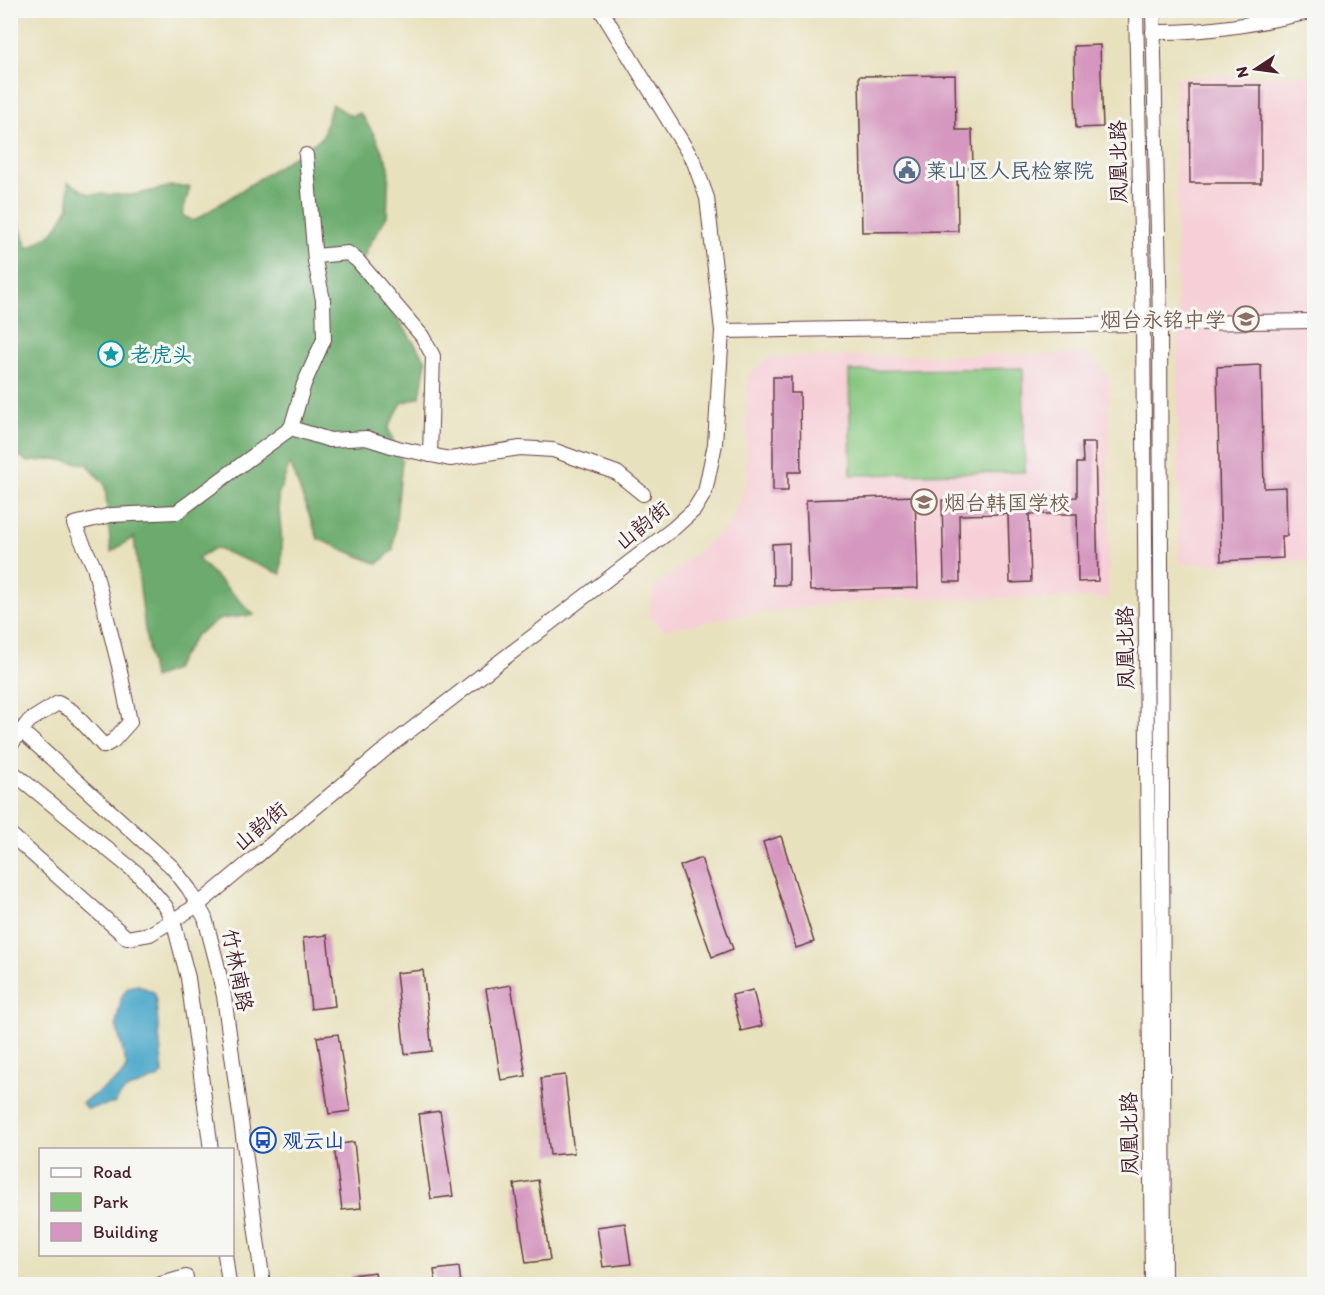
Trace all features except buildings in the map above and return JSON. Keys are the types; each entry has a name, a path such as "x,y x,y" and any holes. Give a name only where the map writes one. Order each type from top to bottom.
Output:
{"street":[{"name":"山韵街","path":"10,834 127,938 150,934 198,904 382,752 674,528 694,510 705,492 715,444 722,331 707,198 694,162 601,10"},
{"name":"凤凰北路","path":"1136,10 1143,324 1152,1284"},
{"name":"凤凰北路","path":"1153,10 1160,323 1164,1284"},
{"path":"1153,32 1178,33 1259,23 1314,11"},
{"path":"10,746 29,721 58,703 72,711 105,746 113,741 129,722 119,666 94,567 74,524 111,515 177,512 291,428 304,384 324,339 323,300 315,256 306,155"},
{"path":"315,256 348,253 358,261 422,336 433,356 430,454"},
{"path":"722,331 1314,321"},
{"path":"291,428 330,440 366,438 398,448 450,459 520,448 552,450 616,472 643,494"},
{"name":"竹林南路","path":"28,737 172,867 198,904 210,932 224,996 263,1284"},
{"path":"10,770 138,874 166,907 183,954 188,978 211,1148"},
{"path":"225,1256 229,1284"},
{"path":"161,1284 186,1277"}],"shaded area":[{"name":"烟台永铭中学","path":"1314,75 1314,561 1179,564 1175,77"},
{"name":"烟台韩国学校","path":"1088,354 1109,377 1109,598 877,599 743,615 664,630 649,617 653,589 732,522 746,482 747,376 770,357"}],"green space":[{"path":"332,104 351,116 360,113 375,136 389,166 387,216 368,247 359,269 390,307 426,361 420,397 402,403 388,428 402,461 393,550 378,564 318,539 290,463 278,496 282,544 281,574 215,548 197,558 254,615 220,619 196,635 173,671 153,678 134,537 111,552 105,485 87,464 53,459 28,462 11,450 17,378 13,288 10,278 10,214 15,214 28,248 53,233 69,207 68,182 89,194 133,195 172,186 190,187 182,215 194,221 322,138"},
{"path":"1023,368 1025,472 851,475 849,371"}],"water":[{"path":"138,985 155,993 163,1074 130,1088 119,1097 116,1103 87,1109 82,1103 119,1078 127,1067 116,1024 122,996 128,987"}],"tunnel":[{"path":"10,722 28,737"}],"place":[{"name":"莱山区人民检察院","path":"907,170"},
{"name":"烟台永铭中学","path":"1246,319"},
{"name":"老虎头","path":"111,354"},
{"name":"烟台韩国学校","path":"924,502"},
{"name":"观云山","path":"263,1140"}]}
